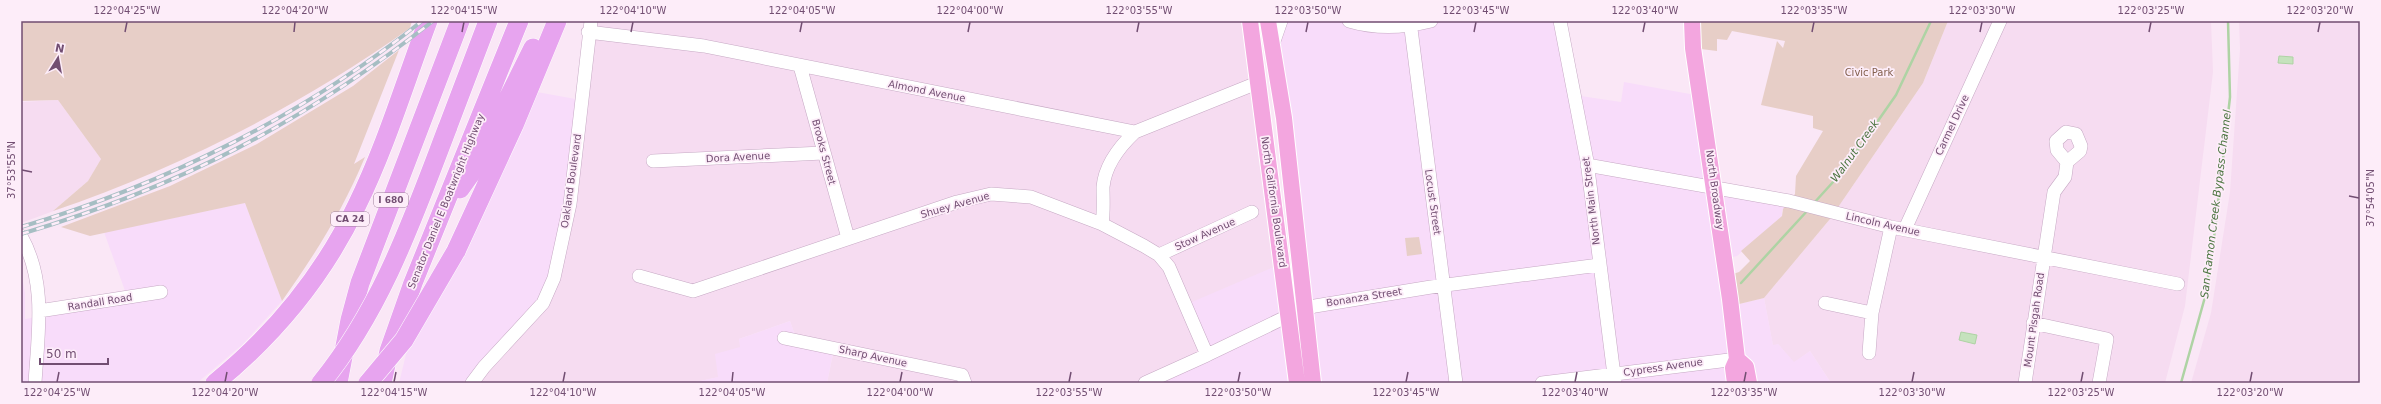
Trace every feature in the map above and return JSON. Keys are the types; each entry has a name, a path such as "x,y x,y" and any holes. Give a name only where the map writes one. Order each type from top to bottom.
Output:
{"highway":[{"name":"CA 24","path":"215,383 254,348 280,320 317,273 338,240 373,169 428,21"},
{"name":"I 680","path":"338,383 350,320 360,283 460,21"},
{"path":"320,383 356,335 385,283 447,129 488,21"},
{"name":"Senator Daniel E Boatwright Highway","path":"382,383 389,351 401,316 519,21"},
{"path":"441,214 470,175 518,82 545,21"},
{"path":"368,383 404,340 456,251 514,125 557,21"}],"main road":[{"name":"North California Boulevard","path":"1250,21 1257,83 1290,315 1297,383"},
{"name":"North California Boulevard","path":"1268,21 1284,118 1313,383"},
{"name":"North Broadway","path":"1692,21 1693,48 1714,187 1736,358 1733,368 1735,383"},
{"name":"North Broadway","path":"1736,358 1746,367 1749,383"}],"street":[{"path":"1273,46 1275,32 1281,21"},
{"path":"1349,21 1380,27 1430,21"},
{"name":"North Main Street","path":"1560,21 1587,165 1614,379"},
{"name":"Carmel Drive","path":"1905,229 2000,21"},
{"name":"Locust Street","path":"1411,23 1456,383"},
{"name":"Almond Avenue","path":"589,26 704,46 1135,132"},
{"name":"Oakland Boulevard","path":"472,383 484,367 543,303 554,278 570,204 589,26"},
{"name":"Brooks Street","path":"800,66 823,153 848,238"},
{"path":"1102,224 1104,186 1107,171 1120,148 1135,132 1257,83"},
{"name":"Dora Avenue","path":"653,161 823,153"},
{"name":"Mount Pisgah Road","path":"2025,383 2042,257 2054,192 2065,177 2067,162"},
{"name":"Lincoln Avenue","path":"1587,165 1789,201 1891,227 2178,284"},
{"name":"Shuey Avenue","path":"639,276 693,291 957,202 991,194 1031,197 1102,224 1159,255 1168,267 1207,356"},
{"name":"Stow Avenue","path":"1159,255 1252,212"},
{"path":"1869,353 1872,313 1891,227"},
{"path":"21,236 35,268 39,311 35,383"},
{"name":"Bonanza Street","path":"1145,383 1207,356 1305,308 1444,285 1599,265"},
{"name":"Randall Road","path":"39,311 161,292"},
{"path":"1825,303 1872,313"},
{"path":"2033,323 2108,339 2099,383"},
{"name":"Sharp Avenue","path":"784,338 963,379"},
{"name":"Cypress Avenue","path":"1542,383 1614,379 1736,358"}],"shaded area":[{"path":"591,21 1250,21 1283,263 1207,355 1145,383 827,383 835,344 795,335 790,321 739,339 741,347 719,377 691,383 474,383 543,303"},
{"path":"1281,21 1560,21 1574,95 1621,102 1624,82 1701,96 1714,187 1789,201 1782,211 1782,216 1737,256 1725,259 1731,306 1764,298 1773,345 1778,344 1794,362 1810,351 1831,383 1313,383 1275,32"},
{"path":"1948,21 2211,21 2213,72 2185,306 2165,383 1831,383 1810,351 1794,363 1778,344 1773,346 1764,298 1830,219 1923,83"},
{"path":"2239,21 2360,21 2360,383 2191,383 2211,313 2230,192 2240,49"},
{"path":"2279,56 2293,57 2293,64 2278,63"},
{"path":"537,92 581,100 570,204 543,303 476,377 460,383 399,383 409,342"},
{"path":"58,100 101,159 88,181 54,210 70,205 21,223 21,102"},
{"path":"245,203 282,301 243,344 197,383 21,383 21,269 25,294 25,319 129,302 104,232"},
{"path":"1283,263 1297,383 1145,383 1207,355 1185,305"},
{"path":"790,321 799,346 833,353 827,383 691,383 718,377 715,354 740,347 739,339"},
{"path":"1961,332 1977,335 1975,344 1959,340"}],"green space":[{"path":"21,21 412,21 410,28 368,56 326,83 238,133 147,175 53,211 88,181 101,159 58,100 21,101"},
{"name":"Civic Park","path":"1692,21 1948,21 1923,83 1830,219 1764,298 1731,306 1727,276 1739,272 1750,261 1741,251 1782,216 1783,209 1795,194 1796,176 1823,131 1813,128 1813,116 1761,105 1777,41 1783,48 1785,41 1732,31 1727,40 1717,39 1717,51 1693,48"},
{"path":"399,50 354,164 365,157 357,176 328,231 282,301 245,203 90,236 61,227 170,186 257,144 353,86"},
{"path":"1419,237 1422,254 1407,256 1405,238"}],"waterway":[{"name":"Walnut Creek","path":"1814,203 1843,171 1896,95 1931,21"},
{"name":"San Ramon Creek Bypass Channel","path":"2181,383 2205,297 2215,230 2230,97 2228,21"},
{"name":"Walnut Creek","path":"1741,283 1808,210"}],"railway":[{"path":"21,227 75,210 128,190 180,168 232,143 330,87 377,55 422,21"},
{"path":"21,234 79,216 134,195 187,173 238,148 287,121 336,91 384,58 433,21"}]}
